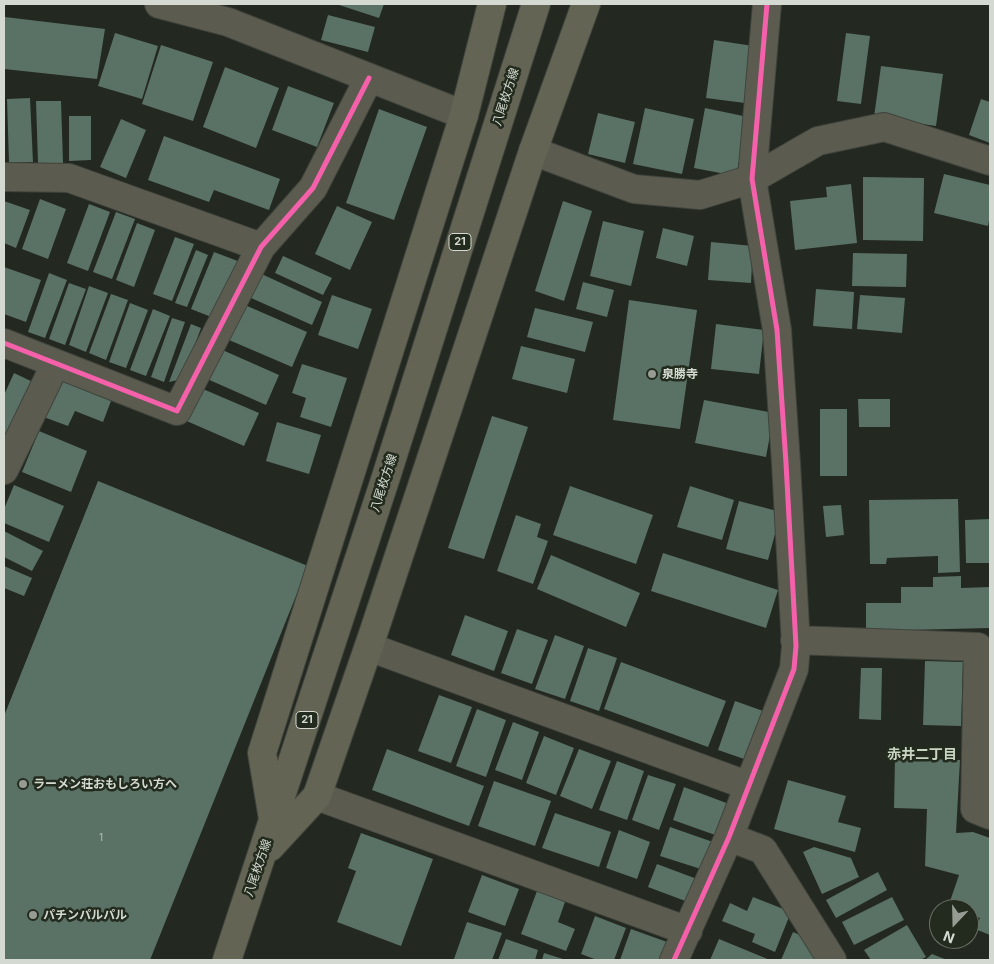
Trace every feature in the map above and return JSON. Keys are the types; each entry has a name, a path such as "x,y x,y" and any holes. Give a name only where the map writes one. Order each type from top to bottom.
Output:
{"main road":[{"path":"274,823 262,752 464,116 492,4"},
{"name":"八尾枚方線","path":"228,960 385,480 536,4"},
{"path":"262,856 317,796 369,647 533,151 586,4"}],"street":[{"path":"159,4 228,22 464,116"},
{"path":"674,960 729,837 794,670 795,640 777,330 752,179 767,4"},
{"path":"4,343 55,365 177,411 260,247 313,188 369,78"},
{"path":"533,151 634,189 700,195 752,179 818,141 884,126 990,161"},
{"path":"4,177 69,178 260,247"},
{"path":"4,470 55,365"},
{"path":"795,640 978,647 975,809 990,815"},
{"path":"369,647 748,786"},
{"path":"317,796 688,931"},
{"path":"729,837 763,850 832,960"}],"building":[{"path":"336,4 384,4 379,18"},
{"path":"328,15 375,27 368,52 321,40"},
{"path":"5,17 105,29 97,79 4,69"},
{"path":"115,33 158,46 142,99 98,86"},
{"path":"846,33 870,36 861,104 837,101"},
{"path":"714,40 753,46 745,103 706,98"},
{"path":"161,45 213,62 193,121 142,104"},
{"path":"881,66 943,74 936,126 874,117"},
{"path":"225,67 279,88 256,148 203,127"},
{"path":"288,86 334,103 317,147 272,130"},
{"path":"30,98 33,162 9,163 7,99"},
{"path":"981,99 990,102 990,143 969,135"},
{"path":"36,101 61,101 63,163 38,163"},
{"path":"645,108 694,119 682,174 633,164"},
{"path":"705,108 748,117 736,176 694,168"},
{"path":"379,109 427,127 394,220 346,203"},
{"path":"598,113 635,122 625,163 588,154"},
{"path":"69,116 91,116 91,160 69,161"},
{"path":"121,119 146,130 126,178 100,167"},
{"path":"164,136 280,179 269,210 214,190 209,202 148,180"},
{"path":"944,174 990,185 988,226 934,213"},
{"path":"863,177 924,178 923,241 863,240"},
{"path":"851,184 857,243 795,250 790,201 827,197 826,187"},
{"path":"40,199 66,209 48,259 22,249"},
{"path":"4,201 30,210 16,248 4,243"},
{"path":"563,201 592,211 564,301 535,291"},
{"path":"89,204 110,212 88,271 67,263"},
{"path":"337,206 372,222 350,270 315,254"},
{"path":"116,212 135,219 112,279 93,272"},
{"path":"603,221 644,231 631,286 590,276"},
{"path":"137,223 155,230 134,287 116,280"},
{"path":"663,228 694,236 687,266 656,258"},
{"path":"175,237 194,244 172,301 153,294"},
{"path":"711,242 753,246 751,283 708,280"},
{"path":"196,250 208,255 187,307 175,303"},
{"path":"214,252 243,263 219,320 191,309"},
{"path":"853,253 907,254 906,287 852,286"},
{"path":"283,256 332,278 323,295 275,273"},
{"path":"4,267 41,280 26,322 4,314"},
{"path":"253,270 322,302 312,325 242,294"},
{"path":"49,273 67,280 45,338 28,332"},
{"path":"583,282 614,290 607,317 576,309"},
{"path":"69,283 86,289 65,345 49,339"},
{"path":"89,286 108,293 86,352 69,345"},
{"path":"816,289 854,292 852,329 813,326"},
{"path":"111,294 128,300 106,360 89,353"},
{"path":"332,295 372,309 358,349 318,335"},
{"path":"860,295 905,298 902,333 857,329"},
{"path":"629,300 697,310 680,429 613,420"},
{"path":"238,302 307,332 292,367 222,337"},
{"path":"130,303 148,310 126,368 109,362"},
{"path":"535,308 593,322 585,352 527,337"},
{"path":"153,309 170,316 146,376 130,370"},
{"path":"172,318 185,322 164,382 151,377"},
{"path":"191,324 201,328 182,379 169,382"},
{"path":"716,324 764,330 759,374 711,369"},
{"path":"521,346 575,359 567,393 512,379"},
{"path":"218,348 279,375 266,405 205,378"},
{"path":"302,364 347,378 331,427 300,417 306,398 292,393"},
{"path":"14,373 33,382 4,446 4,395"},
{"path":"57,379 111,401 103,422 75,411 68,426 41,416"},
{"path":"196,386 259,413 244,446 182,419"},
{"path":"858,399 890,399 890,427 859,427"},
{"path":"704,400 774,413 766,457 695,443"},
{"path":"820,409 847,409 847,476 820,476"},
{"path":"492,416 528,427 484,559 448,548"},
{"path":"277,422 321,435 309,474 266,461"},
{"path":"39,431 87,451 71,492 22,472"},
{"path":"98,481 308,566 150,960 4,960 4,716"},
{"path":"14,485 64,506 49,542 4,523 4,509"},
{"path":"570,486 653,515 636,564 553,535"},
{"path":"690,486 734,500 722,540 677,527"},
{"path":"958,499 960,572 938,573 938,556 887,558 886,564 870,564 869,500"},
{"path":"739,501 781,512 768,560 726,549"},
{"path":"841,505 844,535 826,537 823,506"},
{"path":"516,515 541,524 537,537 548,541 533,584 497,571"},
{"path":"990,519 990,563 966,563 965,520"},
{"path":"4,531 43,551 32,571 4,557"},
{"path":"663,553 778,590 766,628 651,591"},
{"path":"551,555 640,593 626,627 537,589"},
{"path":"4,566 32,578 24,596 4,588"},
{"path":"961,576 961,588 990,587 990,628 866,631 866,603 901,603 901,587 933,587 933,577"},
{"path":"465,615 508,631 494,671 451,655"},
{"path":"517,629 548,640 532,684 501,673"},
{"path":"555,635 584,646 565,699 535,689"},
{"path":"588,648 617,658 599,711 570,701"},
{"path":"925,661 963,662 961,726 923,725"},
{"path":"621,662 726,701 708,747 604,709"},
{"path":"861,668 882,668 881,720 859,719"},
{"path":"439,695 472,707 451,763 418,751"},
{"path":"735,701 766,712 750,761 718,750"},
{"path":"477,709 506,720 486,777 456,766"},
{"path":"513,722 539,732 522,780 495,770"},
{"path":"544,736 574,748 556,795 526,783"},
{"path":"387,749 484,786 469,826 372,790"},
{"path":"579,749 611,761 592,809 560,796"},
{"path":"895,758 960,760 956,833 973,832 990,838 990,935 979,931 979,899 951,899 959,875 925,866 927,809 894,808"},
{"path":"617,761 644,771 627,820 599,810"},
{"path":"648,775 676,784 659,830 632,820"},
{"path":"788,780 846,796 838,822 861,828 855,852 774,829"},
{"path":"494,781 551,801 535,846 478,826"},
{"path":"684,787 729,804 718,836 673,820"},
{"path":"555,813 611,832 599,867 542,848"},
{"path":"670,827 713,842 704,870 660,856"},
{"path":"619,830 650,842 637,879 606,868"},
{"path":"361,833 433,859 401,946 337,922 356,871 348,868"},
{"path":"814,847 851,858 859,877 822,894 803,852"},
{"path":"657,864 697,879 688,902 648,887"},
{"path":"878,872 887,890 836,918 826,900"},
{"path":"482,875 519,889 505,926 468,912"},
{"path":"537,891 565,902 558,922 575,929 566,951 521,934"},
{"path":"753,897 791,912 775,952 752,942 755,934 722,921 730,903 747,911"},
{"path":"892,897 904,920 854,945 842,922"},
{"path":"595,916 626,928 614,960 597,960 581,954"},
{"path":"467,922 502,933 492,960 454,959"},
{"path":"907,925 926,957 920,960 871,960 864,950"},
{"path":"631,929 667,942 660,960 620,960"},
{"path":"793,932 809,939 823,960 781,960"},
{"path":"506,939 538,950 535,960 498,960"},
{"path":"719,939 770,960 710,960"},
{"path":"544,953 566,960 542,960"},
{"path":"932,954 947,960 925,960"}],"cycle path":[{"path":"674,960 729,837 794,669 796,646 777,330 752,179 767,4"},
{"path":"4,343 177,411 261,247 313,188 369,78"}],"place":[{"name":"泉勝寺","path":"652,374"},
{"name":"ラーメン荘おもしろい方へ","path":"23,784"},
{"name":"パチンパルパル","path":"33,915"}],"district":[{"name":"赤井二丁目","path":"922,755"}]}
